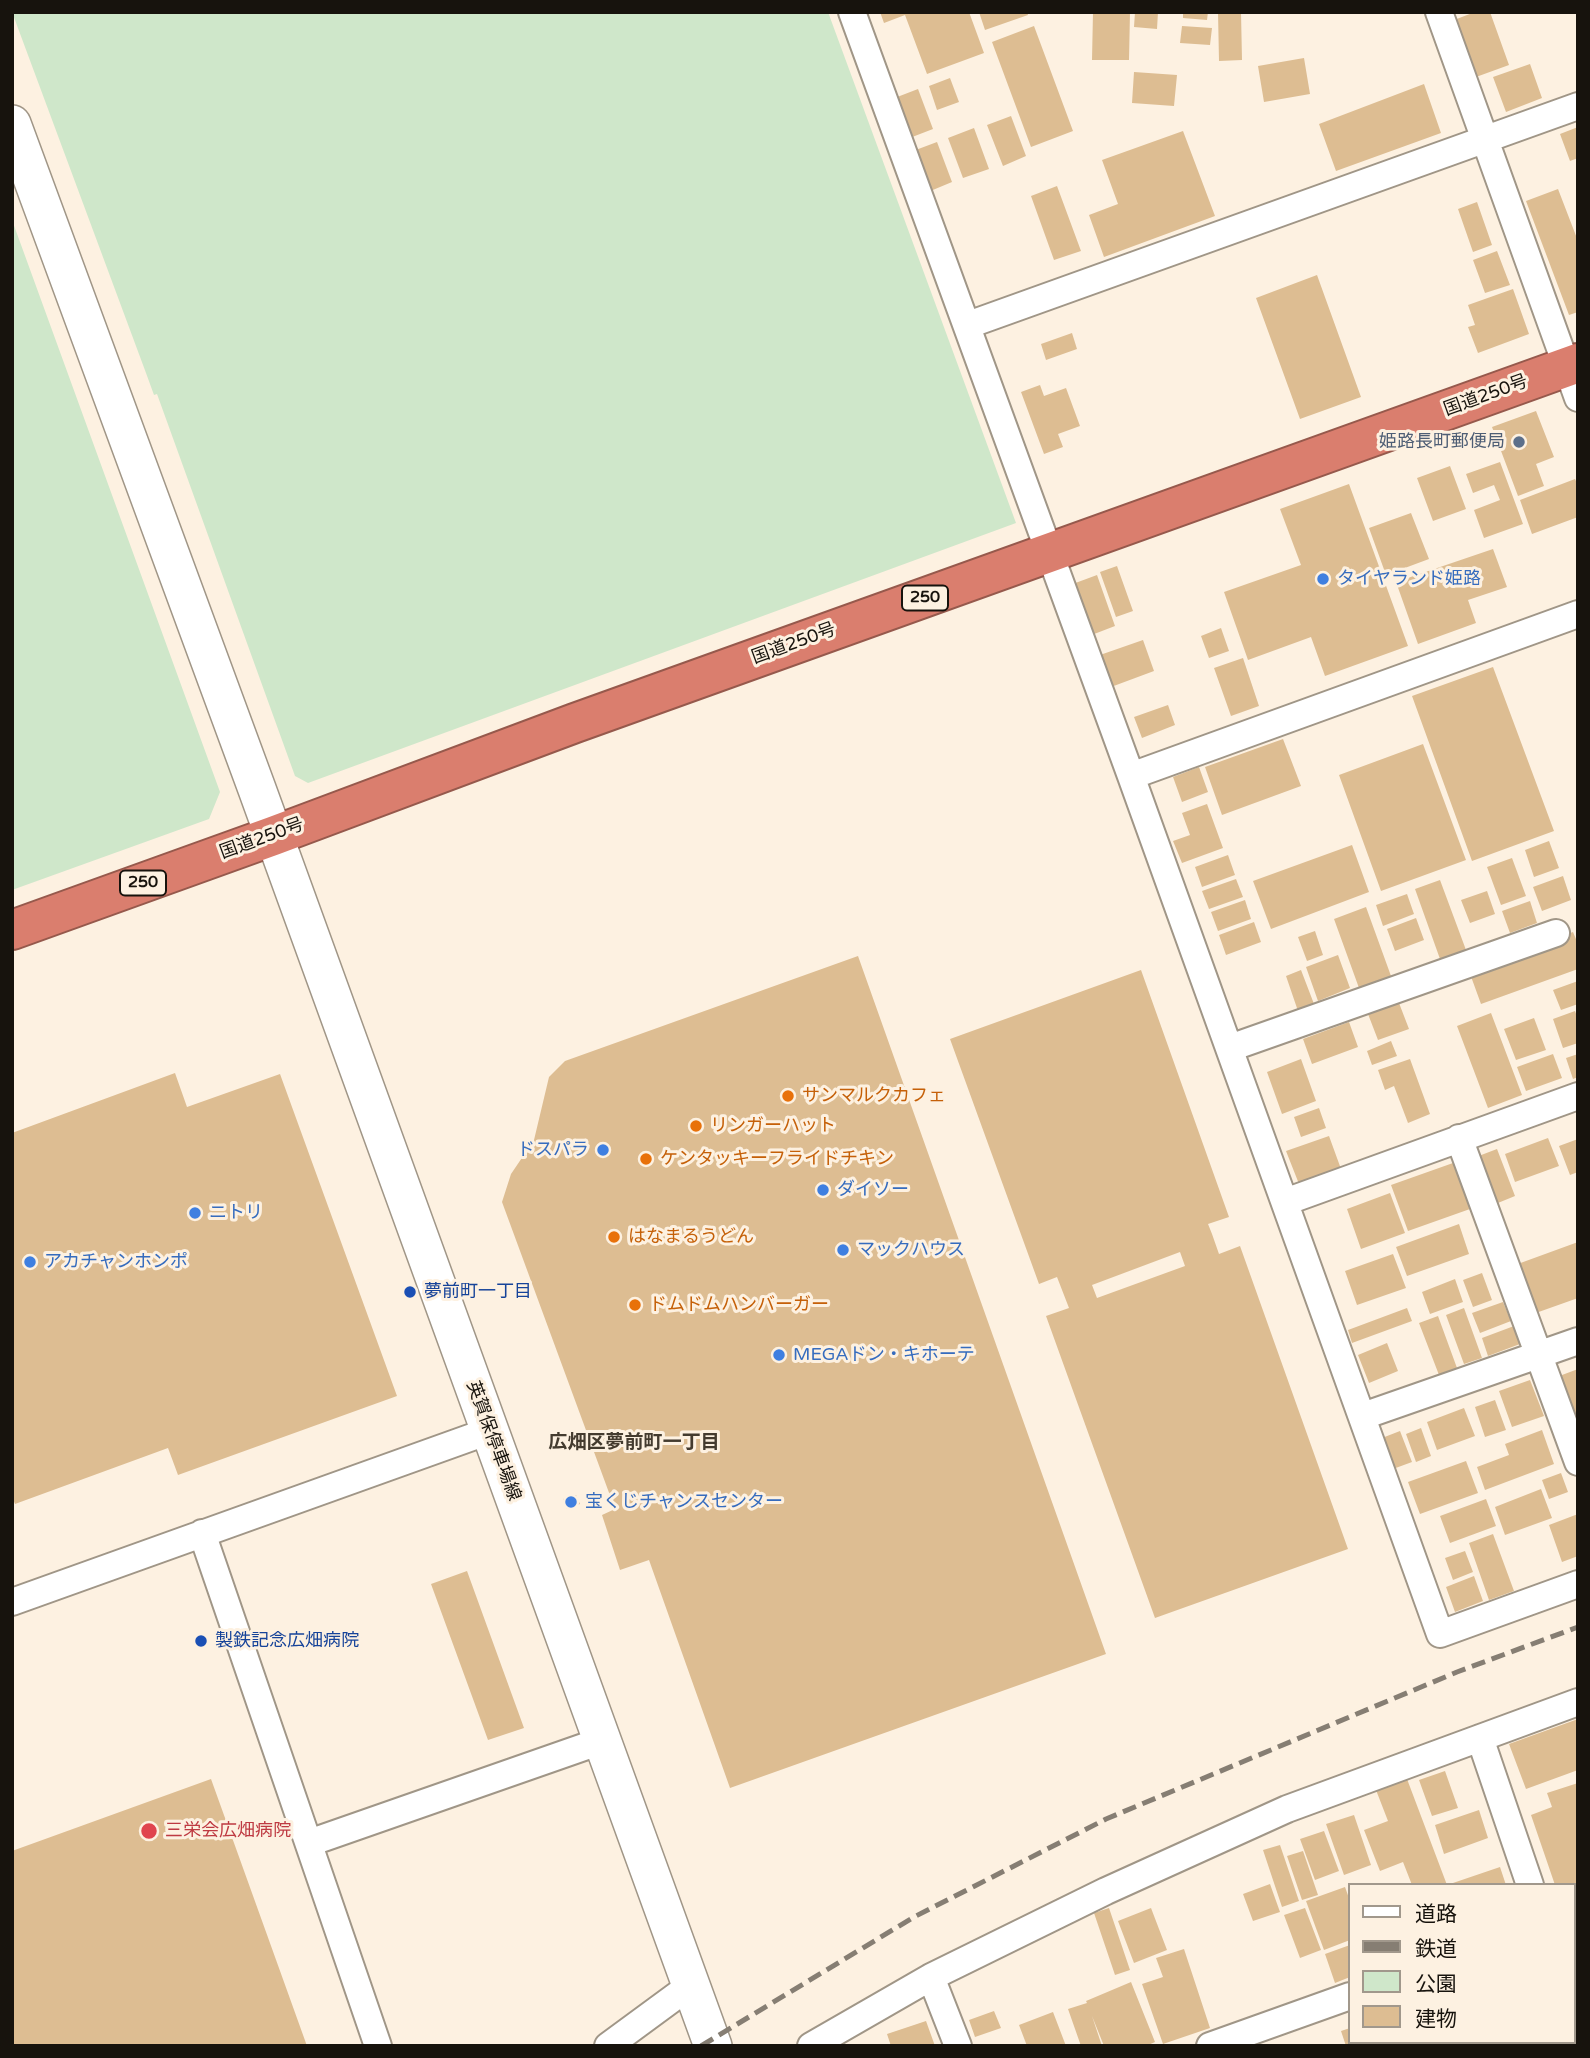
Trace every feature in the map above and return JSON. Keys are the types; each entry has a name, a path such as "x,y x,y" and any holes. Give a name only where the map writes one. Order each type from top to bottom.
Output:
{"highway":[{"name":"国道250号","path":"12,930 575,723 1050,553 1574,376"}],"main road":[{"name":"英賀保停車場線","path":"12,124 713,2046"}],"street":[{"path":"852,12 1132,776 1440,1634 1578,1584"},
{"path":"1439,12 1574,376"},
{"path":"968,325 1578,106"},
{"path":"1132,776 1578,614"},
{"path":"1230,1048 1556,933"},
{"path":"1285,1202 1578,1096"},
{"path":"1459,1138 1578,1462"},
{"path":"1363,1416 1578,1341"},
{"path":"13,1598 489,1431"},
{"path":"202,1533 378,2046"},
{"path":"811,2046 931,1977 1106,1891 1286,1809 1578,1702"},
{"path":"1480,1738 1529,1883"},
{"path":"309,1843 601,1741"},
{"path":"931,1977 958,2046"},
{"path":"608,2046 691,1985"},
{"path":"1210,2046 1348,1997"}],"green space":[{"path":"12,12 828,12 1016,523 308,783 295,776 157,394 154,395"},
{"path":"12,220 220,792 209,819 12,890"}],"building":[{"path":"880,12 969,12 984,53 927,74 905,15 884,23"},
{"path":"979,12 1027,12 1028,15 985,30"},
{"path":"1093,12 1130,12 1129,60 1092,60"},
{"path":"1135,12 1158,12 1157,29 1134,27"},
{"path":"1183,12 1208,12 1207,20 1183,18"},
{"path":"1218,12 1241,12 1242,60 1219,61"},
{"path":"1475,12 1490,12 1509,65 1476,77 1454,20"},
{"path":"1034,26 1073,131 1031,147 992,42"},
{"path":"1182,26 1212,28 1210,45 1180,43"},
{"path":"1304,58 1310,94 1264,102 1258,66"},
{"path":"1530,64 1542,98 1506,112 1493,77"},
{"path":"1134,72 1177,75 1174,106 1132,103"},
{"path":"950,78 959,102 937,110 929,86"},
{"path":"1424,84 1441,133 1336,171 1319,124"},
{"path":"918,89 933,129 907,139 892,99"},
{"path":"1011,116 1026,156 1003,166 987,125"},
{"path":"1578,127 1578,158 1570,161 1560,134"},
{"path":"974,128 989,169 963,178 948,138"},
{"path":"1183,131 1215,216 1104,257 1089,215 1118,204 1102,160"},
{"path":"937,142 952,182 928,192 913,151"},
{"path":"1057,186 1081,251 1054,260 1031,196"},
{"path":"1558,189 1578,241 1578,312 1569,315 1526,201"},
{"path":"1477,202 1492,245 1473,252 1458,209"},
{"path":"1497,251 1510,285 1485,293 1473,260"},
{"path":"1317,275 1361,397 1300,419 1256,298"},
{"path":"1513,289 1529,334 1478,353 1468,327 1475,325 1468,305"},
{"path":"1072,333 1077,349 1046,360 1041,344"},
{"path":"1040,385 1044,396 1066,388 1080,426 1058,434 1063,447 1044,454 1021,392"},
{"path":"1536,411 1554,457 1536,464 1544,486 1518,496 1492,427"},
{"path":"1500,462 1523,524 1484,538 1474,510 1500,500 1494,485 1473,493 1466,474"},
{"path":"1450,466 1466,509 1433,521 1417,478"},
{"path":"1575,479 1578,485 1578,517 1532,534 1520,500"},
{"name":"タイヤランド姫路","path":"1349,484 1408,646 1325,676 1311,637 1248,660 1224,592 1301,565 1280,509"},
{"path":"1411,513 1429,559 1386,575 1369,528"},
{"path":"1493,549 1507,587 1468,600 1476,623 1418,644 1396,582"},
{"path":"1117,566 1133,611 1116,617 1100,572"},
{"path":"1097,575 1115,626 1089,636 1070,585"},
{"path":"1221,628 1229,651 1209,658 1201,636"},
{"path":"1143,640 1154,671 1111,687 1100,655"},
{"path":"1243,658 1259,706 1231,716 1214,668"},
{"path":"1493,667 1554,831 1472,861 1412,696"},
{"path":"1168,705 1175,725 1142,738 1134,717"},
{"path":"1283,739 1301,786 1222,815 1205,767"},
{"path":"1423,744 1466,860 1381,891 1339,775"},
{"path":"1199,767 1208,792 1182,802 1173,777"},
{"path":"1207,804 1223,848 1182,863 1173,841 1190,835 1182,813"},
{"path":"1549,841 1559,868 1534,877 1525,850"},
{"path":"1352,845 1369,892 1271,929 1253,881"},
{"path":"1228,855 1235,875 1202,887 1195,867"},
{"path":"1512,858 1526,896 1501,905 1487,867"},
{"path":"1563,876 1571,900 1542,911 1533,887"},
{"path":"1236,879 1243,897 1209,909 1202,891"},
{"path":"1440,880 1466,950 1440,959 1415,889"},
{"path":"1487,891 1495,914 1470,923 1461,900"},
{"path":"1407,894 1414,914 1383,926 1376,905"},
{"path":"1245,900 1251,919 1218,931 1211,912"},
{"path":"1530,901 1537,923 1510,933 1502,911"},
{"path":"1366,907 1391,976 1359,988 1334,919"},
{"path":"1416,918 1424,940 1395,951 1387,929"},
{"path":"1254,922 1261,942 1226,955 1219,935"},
{"path":"1315,931 1323,955 1307,961 1298,937"},
{"path":"1573,932 1578,944 1578,969 1481,1004 1469,971"},
{"path":"1338,955 1350,988 1318,1001 1306,967"},
{"name":"MEGAドン・キホーテ","path":"858,956 1106,1654 730,1788 649,1560 620,1570 602,1515 615,1509 502,1202 511,1174 534,1140 549,1077 565,1061"},
{"path":"1141,970 1229,1217 1208,1224 1219,1254 1240,1246 1348,1549 1155,1618 1046,1316 1069,1308 1057,1277 1039,1284 950,1039","holes":["1180,1252 1185,1266 1097,1298 1092,1285"]},
{"path":"1301,970 1314,1004 1298,1011 1286,976"},
{"path":"1578,981 1578,1004 1561,1010 1553,990"},
{"path":"1399,1003 1409,1029 1378,1040 1368,1014"},
{"path":"1575,1011 1578,1019 1578,1043 1563,1048 1553,1019"},
{"path":"1491,1013 1522,1095 1488,1108 1457,1026"},
{"path":"1534,1018 1546,1050 1516,1060 1504,1029"},
{"path":"1349,1022 1358,1047 1312,1064 1303,1039"},
{"path":"1391,1041 1397,1056 1372,1065 1367,1051"},
{"path":"1553,1054 1562,1078 1526,1091 1517,1067"},
{"path":"1578,1054 1578,1077 1573,1079 1566,1058"},
{"path":"1301,1059 1316,1101 1282,1114 1267,1072"},
{"path":"1410,1059 1430,1114 1408,1123 1394,1086 1385,1090 1378,1070"},
{"path":"175,1073 187,1107 280,1074 397,1396 178,1475 168,1448 15,1504 12,1497 12,1133"},
{"path":"1319,1108 1326,1128 1301,1137 1294,1117"},
{"path":"1329,1136 1341,1169 1299,1184 1286,1151"},
{"path":"1548,1138 1559,1166 1515,1182 1505,1154"},
{"path":"1578,1139 1578,1172 1570,1175 1559,1146"},
{"path":"1497,1149 1515,1196 1493,1205 1476,1157"},
{"path":"1453,1163 1470,1209 1408,1231 1391,1185"},
{"path":"1390,1193 1405,1233 1361,1249 1347,1209"},
{"path":"1459,1224 1469,1254 1407,1276 1396,1247"},
{"path":"1578,1242 1578,1298 1533,1314 1515,1265"},
{"path":"1393,1254 1406,1288 1357,1305 1345,1271"},
{"path":"1482,1273 1492,1300 1473,1307 1463,1280"},
{"path":"1455,1279 1463,1302 1430,1314 1422,1292"},
{"path":"1503,1302 1511,1321 1480,1333 1472,1313"},
{"path":"1407,1308 1412,1321 1352,1343 1348,1330"},
{"path":"1464,1308 1482,1358 1464,1364 1446,1315"},
{"path":"1438,1316 1457,1368 1439,1375 1419,1323"},
{"path":"1514,1326 1520,1344 1488,1356 1482,1338"},
{"path":"1387,1343 1398,1371 1369,1383 1358,1355"},
{"path":"1578,1369 1578,1412 1568,1416 1554,1378"},
{"path":"1530,1380 1544,1416 1512,1427 1499,1391"},
{"path":"1495,1400 1506,1430 1485,1437 1475,1407"},
{"path":"1464,1408 1475,1436 1437,1450 1427,1422"},
{"path":"1421,1428 1431,1456 1416,1462 1406,1434"},
{"path":"1542,1430 1554,1464 1485,1490 1477,1467 1509,1455 1505,1444"},
{"path":"1400,1431 1412,1462 1393,1469 1382,1438"},
{"path":"1466,1461 1478,1493 1420,1514 1408,1482"},
{"path":"1561,1473 1568,1492 1549,1499 1542,1480"},
{"path":"1541,1489 1552,1518 1505,1535 1495,1507"},
{"path":"576,1495 580,1504 567,1509 563,1499"},
{"path":"1486,1499 1496,1526 1450,1543 1440,1516"},
{"path":"1578,1514 1578,1556 1562,1562 1549,1525"},
{"path":"1493,1534 1514,1591 1489,1600 1469,1543"},
{"path":"1465,1551 1473,1572 1453,1580 1445,1558"},
{"path":"467,1571 524,1728 488,1740 431,1584"},
{"path":"1474,1576 1483,1601 1455,1612 1446,1587"},
{"path":"1578,1719 1578,1770 1526,1789 1509,1744"},
{"path":"1445,1771 1458,1808 1432,1816 1419,1780"},
{"path":"211,1779 307,2046 12,2046 12,1851"},
{"path":"1407,1779 1446,1883 1411,1883 1403,1862 1380,1871 1364,1830 1388,1821 1376,1790"},
{"path":"1578,1783 1578,1887 1576,1883 1554,1883 1531,1815 1552,1807 1547,1793"},
{"path":"1479,1810 1488,1838 1444,1854 1435,1825"},
{"path":"1354,1815 1371,1865 1344,1875 1326,1824"},
{"path":"1324,1831 1339,1871 1315,1880 1300,1839"},
{"path":"1280,1845 1299,1901 1282,1907 1263,1850"},
{"path":"1303,1851 1318,1895 1302,1900 1287,1856"},
{"path":"1500,1867 1505,1883 1453,1883"},
{"path":"1270,1884 1280,1912 1253,1921 1243,1894"},
{"path":"1345,1887 1348,1895 1348,1941 1324,1950 1306,1901"},
{"path":"1109,1908 1130,1970 1115,1975 1094,1913"},
{"path":"1151,1908 1167,1950 1134,1963 1118,1921"},
{"path":"1305,1908 1321,1950 1300,1958 1284,1915"},
{"path":"1348,1946 1348,1978 1335,1983 1325,1954"},
{"path":"1184,1949 1210,2028 1163,2044 1142,1984 1163,1977 1156,1958"},
{"path":"1131,1982 1155,2042 1146,2046 1104,2046 1092,2016 1102,2046 1081,2046 1068,2009"},
{"path":"994,2011 1001,2028 975,2037 969,2020"},
{"path":"1053,2012 1066,2046 1027,2046 1019,2025"},
{"path":"926,2021 935,2046 891,2046 887,2034"},
{"path":"1348,2029 1348,2044 1455,2044 1346,2046 1341,2031"}],"railway":[{"path":"701,2046 914,1917 1106,1819 1457,1672 1578,1627"}],"place":[{"name":"姫路長町郵便局","path":"1519,442"},
{"name":"タイヤランド姫路","path":"1323,579"},
{"name":"サンマルクカフェ","path":"788,1096"},
{"name":"リンガーハット","path":"696,1126"},
{"name":"ドスパラ","path":"603,1150"},
{"name":"ケンタッキーフライドチキン","path":"646,1159"},
{"name":"ダイソー","path":"823,1190"},
{"name":"ニトリ","path":"195,1213"},
{"name":"はなまるうどん","path":"614,1237"},
{"name":"マックハウス","path":"843,1250"},
{"name":"アカチャンホンポ","path":"30,1262"},
{"name":"夢前町一丁目","path":"410,1292"},
{"name":"ドムドムハンバーガー","path":"635,1305"},
{"name":"MEGAドン・キホーテ","path":"779,1355"},
{"name":"宝くじチャンスセンター","path":"571,1502"},
{"name":"製鉄記念広畑病院","path":"201,1641"},
{"name":"三栄会広畑病院","path":"149,1831"}],"district":[{"name":"広畑区夢前町一丁目","path":"634,1443"}]}
